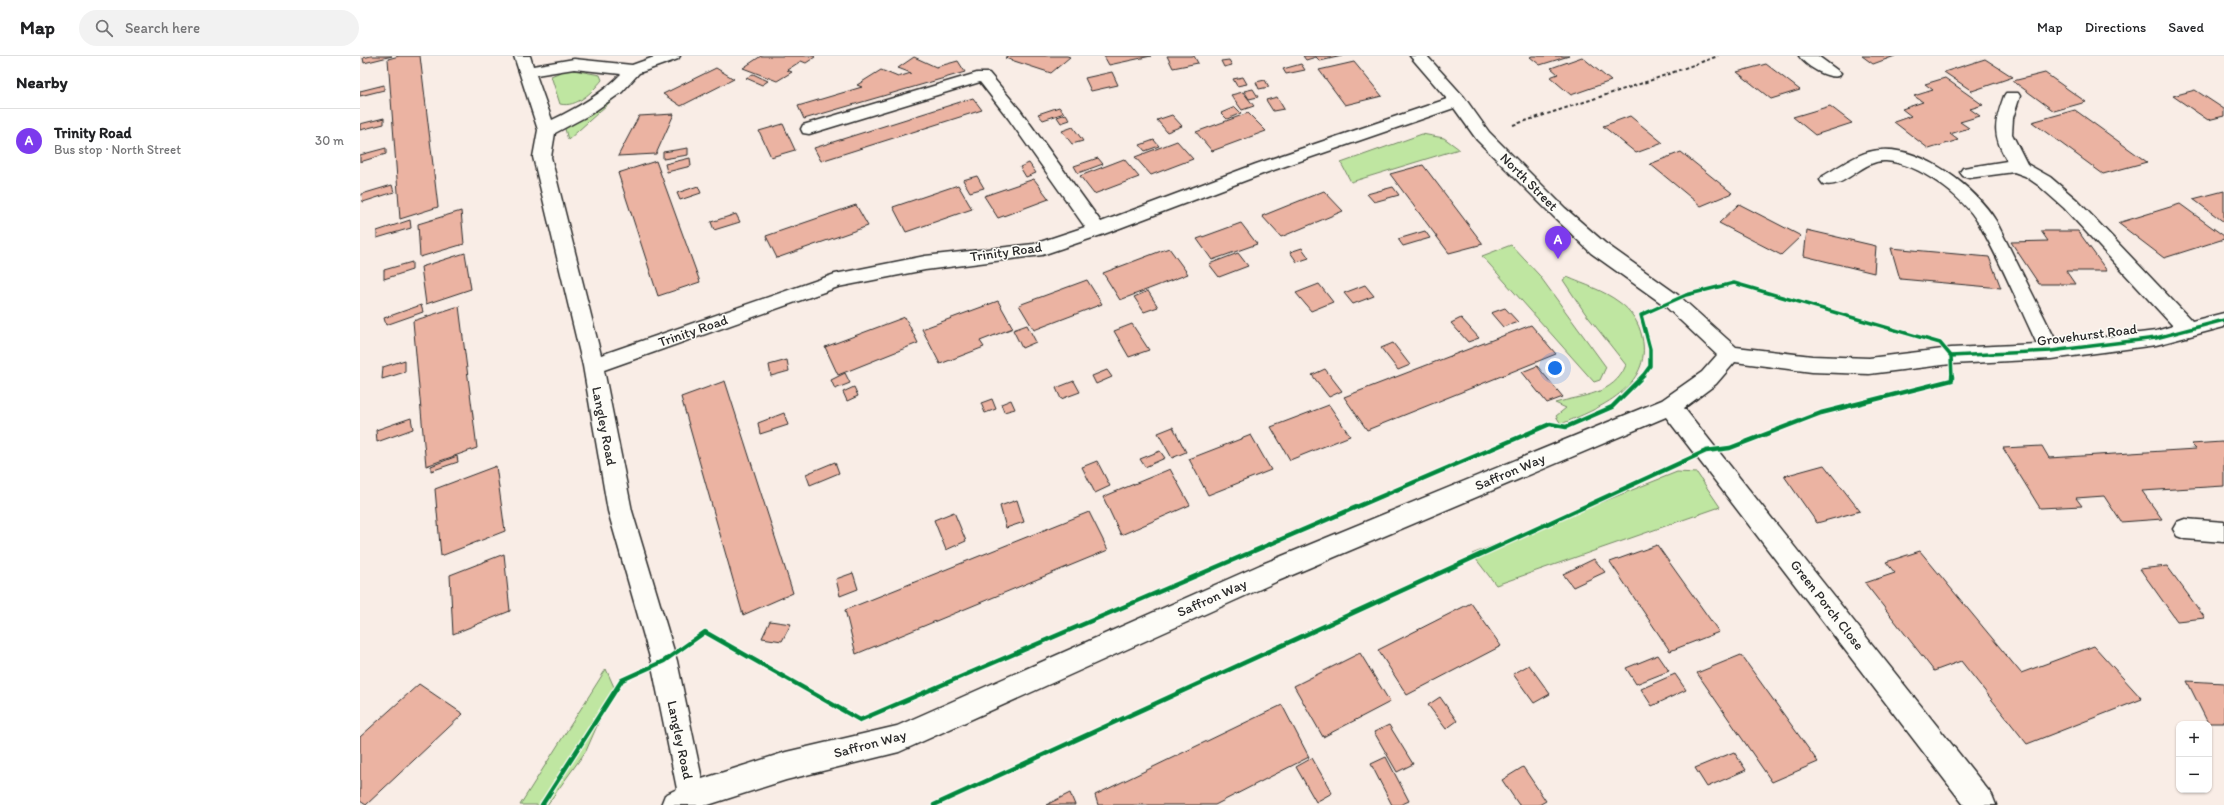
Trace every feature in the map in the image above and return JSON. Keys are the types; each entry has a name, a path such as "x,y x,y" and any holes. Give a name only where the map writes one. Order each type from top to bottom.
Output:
{"street":[{"path":"524,64 574,64 633,70 672,56"},
{"name":"North Street","path":"1418,56 1458,101 1484,136 1598,248 1671,300 1730,354"},
{"path":"1807,56 1833,73"},
{"name":"Langley Road","path":"524,64 546,130 542,157 593,366 620,511 664,661 683,800"},
{"path":"546,130 583,111 616,89 633,70"},
{"path":"809,129 983,76 1014,114 1097,230"},
{"path":"2012,96 2002,122 2002,131 2020,168"},
{"name":"Trinity Road","path":"593,366 835,281 925,263 1035,250 1097,230 1262,168 1458,101"},
{"path":"1829,180 1865,161 1880,155 1898,157 1926,169 1963,194 1976,205 1987,221 2051,351"},
{"path":"1968,172 2020,168 2042,180 2060,194 2188,330"},
{"name":"Grovehurst Road","path":"1730,354 1812,364 1868,366 1951,356 2051,351 2156,338 2224,320"},
{"name":"Saffron Way","path":"683,800 786,766 899,739 1269,573 1670,406 1708,378 1730,354"},
{"name":"Green Porch Close","path":"1670,406 1972,799"},
{"path":"2185,529 2224,532"}],"path":[{"path":"1484,136 1718,56"}],"green space":[{"path":"568,69 600,75 602,80 584,98 572,104 566,105 560,104 551,76"},
{"path":"619,94 568,140 564,125"},
{"path":"1422,134 1444,138 1459,149 1351,182 1341,163"},
{"path":"1511,245 1539,275 1606,367 1600,380 1594,382 1482,256"},
{"path":"1567,277 1607,294 1627,309 1634,317 1641,332 1643,354 1639,370 1631,383 1620,394 1591,411 1561,424 1556,416 1566,408 1555,403 1587,395 1606,388 1621,375 1626,365 1585,313 1563,280"},
{"path":"1677,472 1697,473 1720,507 1496,585 1472,554"},
{"path":"606,669 614,687 586,751 547,805 520,805"}],"building":[{"path":"371,56 392,56 364,63 363,58"},
{"path":"399,56 420,56 438,207 400,219 388,59"},
{"path":"761,56 815,57 806,63 801,61 787,70 792,72 777,81 743,68"},
{"path":"1008,56 1070,57 1051,73 1005,58"},
{"path":"1104,56 1151,56 1109,65"},
{"path":"1167,56 1194,56 1198,63 1173,68"},
{"path":"1303,56 1342,56 1320,61 1316,57 1306,60"},
{"path":"1569,56 1540,65 1530,57"},
{"path":"1862,56 1895,56 1873,64"},
{"path":"914,57 936,67 958,61 965,72 804,119 798,106 862,87 857,85 881,70 898,77 911,73 898,68"},
{"path":"1582,57 1611,81 1571,95 1550,77 1558,74 1551,68"},
{"path":"1985,59 2013,77 1972,91 1944,72"},
{"path":"1229,60 1232,65 1224,67 1221,61"},
{"path":"1354,62 1382,96 1345,105 1319,70"},
{"path":"1301,64 1305,70 1286,74 1283,69"},
{"path":"1766,64 1800,90 1771,99 1737,72"},
{"path":"716,68 734,79 681,106 663,94"},
{"path":"1112,72 1118,85 1091,91 1085,78"},
{"path":"2045,73 2086,102 2054,111 2013,81"},
{"path":"753,74 768,81 762,85 746,78"},
{"path":"1243,77 1247,84 1237,86 1233,79"},
{"path":"1945,78 1983,105 1970,109 1980,116 1960,122 1969,128 1950,134 1958,140 1929,149 1894,122 1911,116 1902,109 1923,102 1914,96 1933,90 1925,84"},
{"path":"1265,80 1269,87 1259,89 1256,82"},
{"path":"384,85 384,90 360,96 360,91"},
{"path":"1253,89 1258,97 1249,99 1244,91"},
{"path":"2195,90 2224,109 2224,116 2208,120 2173,96"},
{"path":"1243,92 1254,106 1242,110 1231,95"},
{"path":"1277,97 1284,109 1273,111 1266,100"},
{"path":"973,98 982,110 821,161 814,148"},
{"path":"1830,106 1852,123 1815,135 1793,117"},
{"path":"1059,107 1064,113 1043,120 1038,114"},
{"path":"1235,107 1241,113 1227,119 1221,113"},
{"path":"2075,110 2147,162 2103,174 2032,122"},
{"path":"1248,113 1266,131 1212,151 1196,132"},
{"path":"674,114 656,154 618,156 639,116"},
{"path":"1066,114 1070,120 1061,123 1057,117"},
{"path":"1172,115 1182,126 1167,132 1157,120"},
{"path":"1630,116 1663,143 1636,153 1603,126"},
{"path":"384,118 384,124 360,130 360,124"},
{"path":"783,124 795,150 771,157 759,131"},
{"path":"1073,127 1083,141 1072,144 1062,131"},
{"path":"1154,140 1159,146 1145,151 1140,145"},
{"path":"1177,141 1193,159 1151,175 1135,157"},
{"path":"386,148 386,154 360,162 360,155"},
{"path":"688,148 688,155 663,159 663,152"},
{"path":"1681,152 1732,193 1701,206 1650,164"},
{"path":"690,158 691,166 667,172 665,164"},
{"path":"1098,158 1103,164 1078,173 1074,166"},
{"path":"1124,159 1139,177 1094,194 1080,176"},
{"path":"656,161 700,282 658,296 618,173"},
{"path":"1029,163 1036,173 1026,177 1020,167"},
{"path":"1423,165 1483,244 1449,253 1390,174"},
{"path":"977,176 984,188 970,192 963,180"},
{"path":"1034,179 1049,199 998,218 984,196"},
{"path":"392,185 394,192 363,202 362,194"},
{"path":"958,185 972,209 906,232 893,207"},
{"path":"698,186 701,193 680,200 677,193"},
{"path":"1393,187 1399,195 1374,202 1367,194"},
{"path":"1324,191 1343,211 1281,237 1262,216"},
{"path":"2224,191 2224,222 2193,199"},
{"path":"1739,204 1801,236 1781,255 1719,223"},
{"path":"2180,204 2224,236 2224,239 2164,258 2118,223"},
{"path":"856,205 868,226 777,258 766,236"},
{"path":"461,211 464,244 420,257 418,224"},
{"path":"736,214 740,222 714,230 711,222"},
{"path":"410,220 411,228 377,238 377,231"},
{"path":"1241,223 1257,244 1212,260 1197,239"},
{"path":"1807,230 1876,246 1874,273 1804,256"},
{"path":"1425,231 1430,238 1403,246 1398,239"},
{"path":"2041,231 2078,231 2107,271 2066,271 2075,284 2039,284 2011,242 2048,241"},
{"path":"1169,248 1188,274 1120,300 1103,273"},
{"path":"1302,248 1309,258 1297,262 1290,252"},
{"path":"1891,248 1989,257 2001,288 1900,279"},
{"path":"465,253 471,289 426,304 421,267"},
{"path":"1238,253 1248,266 1219,277 1209,264"},
{"path":"412,262 412,270 384,279 384,270"},
{"path":"1087,280 1102,304 1034,330 1019,305"},
{"path":"1319,284 1333,302 1311,311 1296,293"},
{"path":"1365,285 1374,296 1353,304 1344,293"},
{"path":"1148,291 1158,307 1144,312 1134,297"},
{"path":"998,301 1013,328 980,341 984,347 940,364 922,329"},
{"path":"421,305 423,312 386,325 384,318"},
{"path":"459,306 477,448 426,466 413,321"},
{"path":"1505,308 1518,322 1503,327 1491,313"},
{"path":"905,317 918,343 838,375 825,347"},
{"path":"1461,318 1479,338 1468,342 1451,323"},
{"path":"1132,324 1149,350 1129,357 1114,331"},
{"path":"1027,325 1036,342 1022,348 1013,330"},
{"path":"1531,325 1556,354 1367,430 1344,397"},
{"path":"1393,343 1410,365 1398,370 1381,348"},
{"path":"405,360 405,372 382,379 383,367"},
{"path":"787,360 789,371 771,376 769,365"},
{"path":"1537,366 1563,397 1547,403 1522,372"},
{"path":"1325,369 1342,391 1329,397 1312,375"},
{"path":"1107,370 1112,377 1096,384 1092,376"},
{"path":"845,373 850,383 835,389 831,380"},
{"path":"725,381 793,593 743,615 681,397"},
{"path":"1074,381 1080,392 1061,399 1056,388"},
{"path":"854,387 858,396 847,401 843,392"},
{"path":"992,399 996,409 985,413 981,403"},
{"path":"1011,400 1015,409 1004,412 1001,404"},
{"path":"1329,405 1350,436 1290,460 1271,427"},
{"path":"784,413 788,425 760,434 758,423"},
{"path":"411,418 413,429 377,442 376,430"},
{"path":"1173,427 1186,452 1172,458 1158,433"},
{"path":"1251,435 1271,470 1208,495 1189,459"},
{"path":"2222,442 2224,445 2224,486 2142,491 2162,519 2121,522 2104,496 2076,498 2082,506 2040,508 2003,448 2042,446 2049,458 2196,449 2191,444"},
{"path":"1160,451 1165,458 1145,467 1140,459"},
{"path":"457,456 458,462 431,471 431,466"},
{"path":"1097,461 1110,486 1095,493 1082,467"},
{"path":"835,462 839,473 810,485 806,474"},
{"path":"1824,465 1860,511 1817,523 1784,476"},
{"path":"496,466 505,531 441,556 435,489"},
{"path":"1170,469 1190,505 1121,535 1103,497"},
{"path":"1017,500 1024,522 1006,528 1000,506"},
{"path":"954,512 966,541 946,550 934,520"},
{"path":"1089,512 1108,550 856,654 845,610"},
{"path":"1657,545 1719,632 1670,651 1610,562"},
{"path":"1920,551 2021,673 2094,646 2142,699 2027,744 1961,661 1934,671 1865,583 1895,573 1886,562"},
{"path":"504,554 510,611 453,634 450,575"},
{"path":"1594,559 1605,572 1573,587 1563,574"},
{"path":"2167,566 2205,618 2177,621 2140,569"},
{"path":"853,573 858,589 840,596 836,579"},
{"path":"1471,603 1501,646 1407,695 1378,650"},
{"path":"770,621 791,624 782,641 762,638"},
{"path":"1360,653 1390,702 1323,737 1294,686"},
{"path":"1658,655 1669,671 1636,684 1626,668"},
{"path":"1741,655 1818,762 1772,782 1697,673"},
{"path":"1529,665 1550,694 1534,703 1513,674"},
{"path":"1675,674 1686,690 1652,706 1641,689"},
{"path":"2187,681 2224,683 2224,723 2212,723 2212,721 2207,721"},
{"path":"419,684 463,714 366,805 360,801 360,737"},
{"path":"1440,697 1457,721 1446,729 1428,705"},
{"path":"1282,705 1309,757 1215,805 1098,805 1095,795"},
{"path":"1389,725 1413,764 1397,772 1374,732"},
{"path":"1734,752 1746,770 1707,787 1695,768"},
{"path":"1386,757 1409,801 1400,805 1392,805 1371,764"},
{"path":"1312,758 1332,793 1316,802 1296,767"},
{"path":"1523,767 1546,801 1539,805 1519,805 1502,780"},
{"path":"1070,793 1075,805 1046,805"}],"cycle path":[{"path":"542,805 622,680 664,661 705,632 860,720 1550,424 1566,427 1612,407 1637,384 1650,366 1650,349 1641,315 1675,299 1697,291 1734,283 1940,343 1951,356 1952,380 1821,413 1730,448 1706,451 934,805"},
{"path":"1951,356 2051,351 2156,338 2224,320"}],"place":[{"name":"Trinity Road","path":"1558,259"}]}
